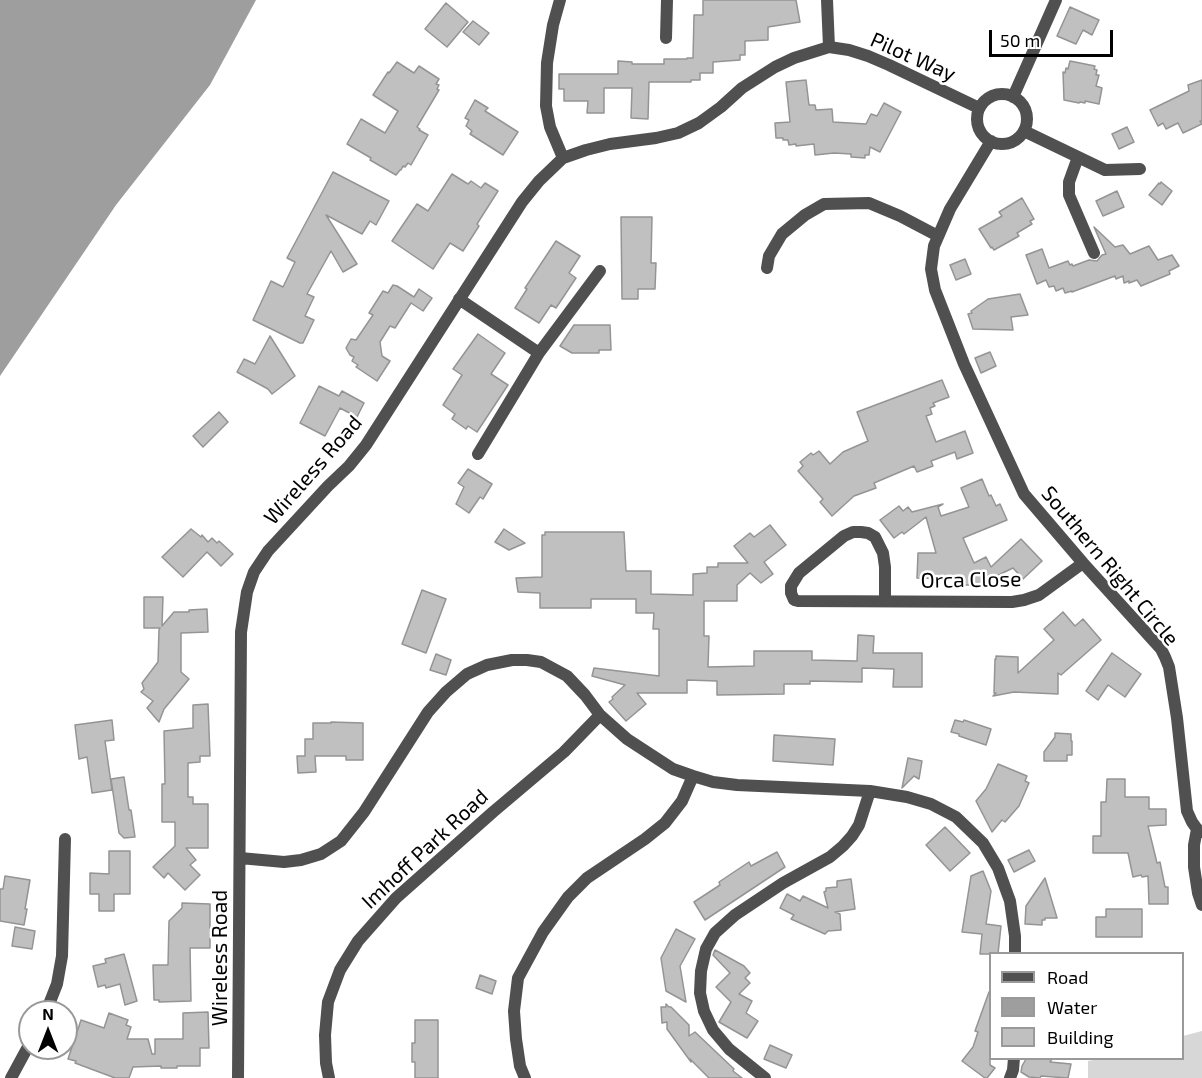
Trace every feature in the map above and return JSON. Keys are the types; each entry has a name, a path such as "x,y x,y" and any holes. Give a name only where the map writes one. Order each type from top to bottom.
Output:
{"street":[{"path":"560,0 553,25 547,63 546,106 550,127 563,158"},
{"path":"666,38 667,0"},
{"path":"827,0 829,47"},
{"path":"1013,97 1056,0"},
{"name":"Wireless Road","path":"238,1078 240,632 247,592 254,572 268,551 366,445 522,202 539,181 563,158 610,144 678,133 699,123 742,88 775,67 794,58 829,47"},
{"name":"Pilot Way","path":"829,47 849,50 889,64 980,108"},
{"path":"1003,94 1013,97 1022,104 1026,112 1027,122 1024,131 1012,142 1001,144 991,141 983,135 978,126 977,117 980,108 993,96 1003,94"},
{"path":"1024,131 1105,170 1140,169"},
{"name":"Southern Right Circle","path":"991,141 950,209 938,236 931,259 933,280 963,364 1024,494 1161,649 1165,657 1177,718 1187,811 1199,831 1194,845 1194,867 1202,904"},
{"path":"1078,157 1069,182 1069,195 1094,253"},
{"path":"766,268 769,256 782,234 805,214 824,204 869,203 938,236"},
{"path":"478,454 539,353 600,272"},
{"path":"459,299 539,353"},
{"name":"Orca Close","path":"885,601 883,553 875,537 868,533 853,532 844,536 799,573 791,586 794,600 798,601 1012,602 1039,595 1083,563"},
{"path":"240,858 284,862 301,860 321,854 341,841 364,812 428,712 446,692 468,674 487,665 512,660 541,662 567,676 600,715 627,738 673,768 693,776 712,782 737,785 870,791 907,797 931,804 956,817 983,843 998,868 1010,901 1015,952"},
{"name":"Imhoff Park Road","path":"329,1078 325,1035 328,1002 340,970 358,941 396,898 564,752 600,715"},
{"path":"525,1078 520,1066 514,1011 518,978 543,932 568,897 587,878 665,823 682,801 693,776"},
{"path":"765,1078 729,1049 713,1030 704,1011 700,993 701,971 706,949 715,933 744,909 783,883 830,857 843,846 859,825 870,791"},
{"path":"51,1000 57,984 62,956 65,839"},
{"path":"11,1078 21,1060"},
{"path":"1010,1078 1014,1060"}],"shaded area":[{"path":"1202,1031 1202,1078 1088,1078 1088,1061 1093,1060 1184,1060 1184,1036"}],"water":[{"path":"0,0 256,0 210,85 116,205 0,376"}],"building":[{"path":"703,0 796,0 800,22 768,27 768,40 745,41 745,55 740,55 740,60 713,62 713,73 700,73 700,80 649,82 648,119 631,118 632,88 604,88 604,113 587,113 588,101 564,101 564,89 559,89 559,74 618,74 618,61 632,62 632,64 664,64 664,59 693,58 694,15 703,15"},
{"path":"446,3 468,22 447,47 425,29"},
{"path":"1070,7 1099,20 1092,35 1083,30 1076,44 1057,36"},
{"path":"473,21 489,33 479,45 463,32"},
{"path":"1070,61 1095,66 1096,75 1099,75 1096,86 1102,88 1099,104 1064,100 1063,72 1065,73 1066,68 1068,69"},
{"path":"397,62 414,73 419,66 439,79 436,84 439,85 437,89 439,90 417,127 428,135 411,165 408,163 405,167 403,166 396,175 347,144 361,119 385,133 398,111 373,95"},
{"path":"806,80 809,105 815,105 816,110 832,109 833,122 866,124 871,114 877,116 884,103 901,112 880,152 870,147 869,155 865,155 865,158 851,157 851,154 815,155 814,144 789,145 788,140 776,138 775,123 790,122 786,82"},
{"path":"1202,80 1202,121 1200,121 1202,124 1183,133 1178,123 1166,129 1163,123 1158,126 1150,110 1189,91 1188,85"},
{"path":"475,100 488,108 485,111 518,132 503,155 470,134 472,131 466,126 469,120 465,118"},
{"path":"1127,127 1134,142 1119,149 1112,134"},
{"path":"333,172 389,201 376,225 370,221 362,234 326,215 357,264 343,272 331,251 307,294 314,297 305,316 314,320 303,343 300,343 253,320 271,281 283,287 295,262 287,258"},
{"path":"452,174 468,184 471,181 481,188 485,183 498,191 463,251 450,243 433,269 392,241 417,204 428,211"},
{"path":"1161,182 1172,191 1162,205 1149,195"},
{"path":"1117,191 1124,207 1103,216 1096,201"},
{"path":"1022,198 1034,219 1030,221 1032,224 1017,233 1019,236 994,250 979,229 1002,216 999,212"},
{"path":"621,217 652,217 651,263 656,263 655,289 638,289 638,299 622,299"},
{"path":"1094,227 1115,247 1123,245 1130,254 1149,246 1158,260 1172,255 1179,266 1169,271 1170,274 1141,286 1137,280 1124,283 1123,276 1116,279 1115,276 1065,293 1063,288 1056,291 1054,286 1049,287 1046,280 1037,284 1026,255 1042,249 1049,268 1068,261 1073,266 1089,260 1097,261 1106,254"},
{"path":"556,241 580,256 569,273 576,278 556,308 551,305 539,323 515,308 527,289 525,288"},
{"path":"965,259 971,274 956,280 950,265"},
{"path":"393,285 414,297 419,289 432,298 423,311 411,303 395,328 390,326 380,342 382,356 390,361 377,381 356,367 358,365 352,361 354,357 346,348 351,339 356,340 373,315 369,313 383,291 388,293"},
{"path":"1020,294 1028,315 1011,317 1013,330 973,329 968,314 972,313 971,311 988,299"},
{"path":"574,325 610,325 611,350 599,350 599,353 572,353 560,346"},
{"path":"478,334 505,353 491,374 508,385 477,432 468,426 466,429 452,419 455,414 443,405 462,375 453,369"},
{"path":"270,336 295,376 272,394 268,389 237,372 244,359 255,364"},
{"path":"990,352 996,366 981,373 975,358"},
{"path":"942,380 949,397 933,403 935,406 930,408 932,414 926,416 936,442 965,431 973,453 957,459 955,452 931,461 933,466 917,472 914,466 874,483 876,488 854,496 832,516 820,502 823,499 798,471 803,466 800,462 811,453 813,455 819,451 830,464 843,452 868,441 857,412"},
{"path":"319,386 339,396 342,391 364,403 357,417 340,408 325,436 300,423"},
{"path":"219,412 228,422 203,447 193,436"},
{"path":"468,469 492,484 483,499 480,497 469,513 456,504 464,487 458,483"},
{"path":"982,479 989,496 991,495 996,506 1000,504 1007,520 963,538 974,563 986,557 991,567 1021,539 1042,561 1023,579 1013,568 984,582 986,586 963,585 963,579 917,578 918,553 936,553 926,517 904,534 902,532 894,538 880,520 899,506 903,511 908,507 912,512 943,504 938,507 941,516 969,507 961,488"},
{"path":"770,525 786,545 764,562 773,574 761,583 750,573 737,585 737,601 704,601 704,636 709,636 708,667 754,666 754,651 812,651 812,660 857,661 858,635 874,636 873,653 922,653 922,687 893,687 894,669 862,668 862,682 810,681 810,684 784,684 784,694 717,695 717,681 687,680 687,693 637,693 646,704 626,721 609,702 625,685 592,676 594,668 659,676 659,629 653,629 654,613 636,613 636,599 591,599 591,608 540,608 540,593 518,592 516,578 542,577 542,535 545,535 545,532 624,532 626,571 651,571 651,594 693,595 693,574 707,573 707,567 718,567 718,563 748,563 734,546 750,533 754,537"},
{"path":"191,529 201,537 202,535 208,542 212,538 217,543 219,541 233,554 221,566 207,552 183,577 162,557"},
{"path":"504,529 525,543 509,550 495,542"},
{"path":"422,590 446,599 426,653 402,644"},
{"path":"144,597 163,597 162,626 174,612 207,609 208,632 181,633 181,672 189,679 164,709 159,722 147,708 153,701 141,692 144,689 142,683 158,662 160,628 144,628"},
{"path":"1063,612 1075,626 1083,619 1101,640 1061,675 1058,673 1058,694 1014,692 993,696 996,693 994,693 996,656 1018,657 1018,673 1054,640 1044,629"},
{"path":"1112,653 1141,674 1125,697 1108,685 1098,700 1086,691"},
{"path":"436,654 451,660 446,675 430,670"},
{"path":"208,704 210,756 200,756 200,762 188,763 188,797 193,797 193,804 208,804 208,848 186,848 196,860 190,865 200,875 185,890 168,873 164,878 153,867 175,846 175,822 162,822 162,784 165,784 164,731 193,728 193,705"},
{"path":"112,720 114,740 105,741 112,790 92,793 87,757 79,759 75,725"},
{"path":"955,720 963,722 964,720 991,729 986,745 951,732"},
{"path":"313,723 363,723 363,760 346,760 346,756 315,756 316,772 298,773 297,756 305,756 305,739 313,739"},
{"path":"1055,733 1071,734 1072,755 1067,755 1067,761 1044,761 1044,752 1055,737"},
{"path":"774,735 835,739 833,765 773,761"},
{"path":"908,758 922,761 919,779 914,776 902,788"},
{"path":"998,764 1027,776 1025,781 1029,783 1019,806 1005,822 1002,820 992,832 976,801 986,789"},
{"path":"124,777 135,837 124,838 119,833 111,779"},
{"path":"1107,779 1125,779 1125,797 1149,797 1149,809 1166,809 1166,825 1148,826 1157,863 1160,862 1165,887 1168,887 1168,904 1149,904 1148,876 1133,877 1128,853 1093,853 1093,836 1101,836 1101,802 1106,802"},
{"path":"945,827 970,853 950,871 926,845"},
{"path":"1029,850 1035,861 1014,872 1008,860"},
{"path":"109,851 130,851 130,894 114,894 114,911 99,911 99,894 90,894 90,873 109,874"},
{"path":"777,852 785,867 705,920 694,902 749,862 751,866"},
{"path":"983,871 991,891 986,924 1001,926 998,952 980,954 982,934 962,932 971,876"},
{"path":"5,876 30,880 24,925 0,921 0,889 3,889"},
{"path":"1045,878 1057,918 1045,918 1042,920 1042,925 1025,924 1026,906"},
{"path":"851,879 855,909 835,912 840,914 841,930 828,931 825,934 791,919 794,915 780,908 787,894 800,901 803,896 828,908 824,892 826,888 837,887 837,881"},
{"path":"182,903 210,904 210,948 190,948 191,1001 159,1002 159,1000 154,1000 153,965 168,965 169,921 182,908"},
{"path":"1106,909 1142,909 1142,937 1096,937 1096,917 1106,917"},
{"path":"15,927 35,931 32,949 12,946"},
{"path":"676,929 695,939 680,966 686,1002 666,991 661,958"},
{"path":"715,950 744,966 750,973 745,978 750,983 739,994 752,1001 746,1013 758,1021 747,1038 719,1022 731,1002 716,987 730,973 713,955"},
{"path":"124,954 137,1001 125,1005 120,984 106,988 105,985 98,987 93,966 106,963 105,959"},
{"path":"480,975 496,981 492,994 476,988"},
{"path":"989,992 989,1060 990,1065 995,1068 987,1078 962,1061 973,1047 978,1032 975,1031"},
{"path":"666,1004 689,1025 689,1036 695,1032 742,1078 709,1078 690,1059 691,1062 667,1029 667,1022 662,1023 661,1007 666,1007"},
{"path":"208,1012 209,1048 200,1048 200,1066 133,1067 129,1078 115,1078 72,1060 78,1060 78,1029 81,1020 104,1028 109,1013 128,1020 126,1025 131,1027 127,1039 148,1039 152,1054 155,1054 155,1039 183,1039 183,1013"},
{"path":"415,1020 438,1020 438,1078 415,1078 412,1043 415,1043"},
{"path":"770,1045 792,1055 786,1068 764,1059"},
{"path":"1025,1060 1051,1060 1050,1062 1071,1064 1068,1078 1029,1077 1021,1072"}]}
